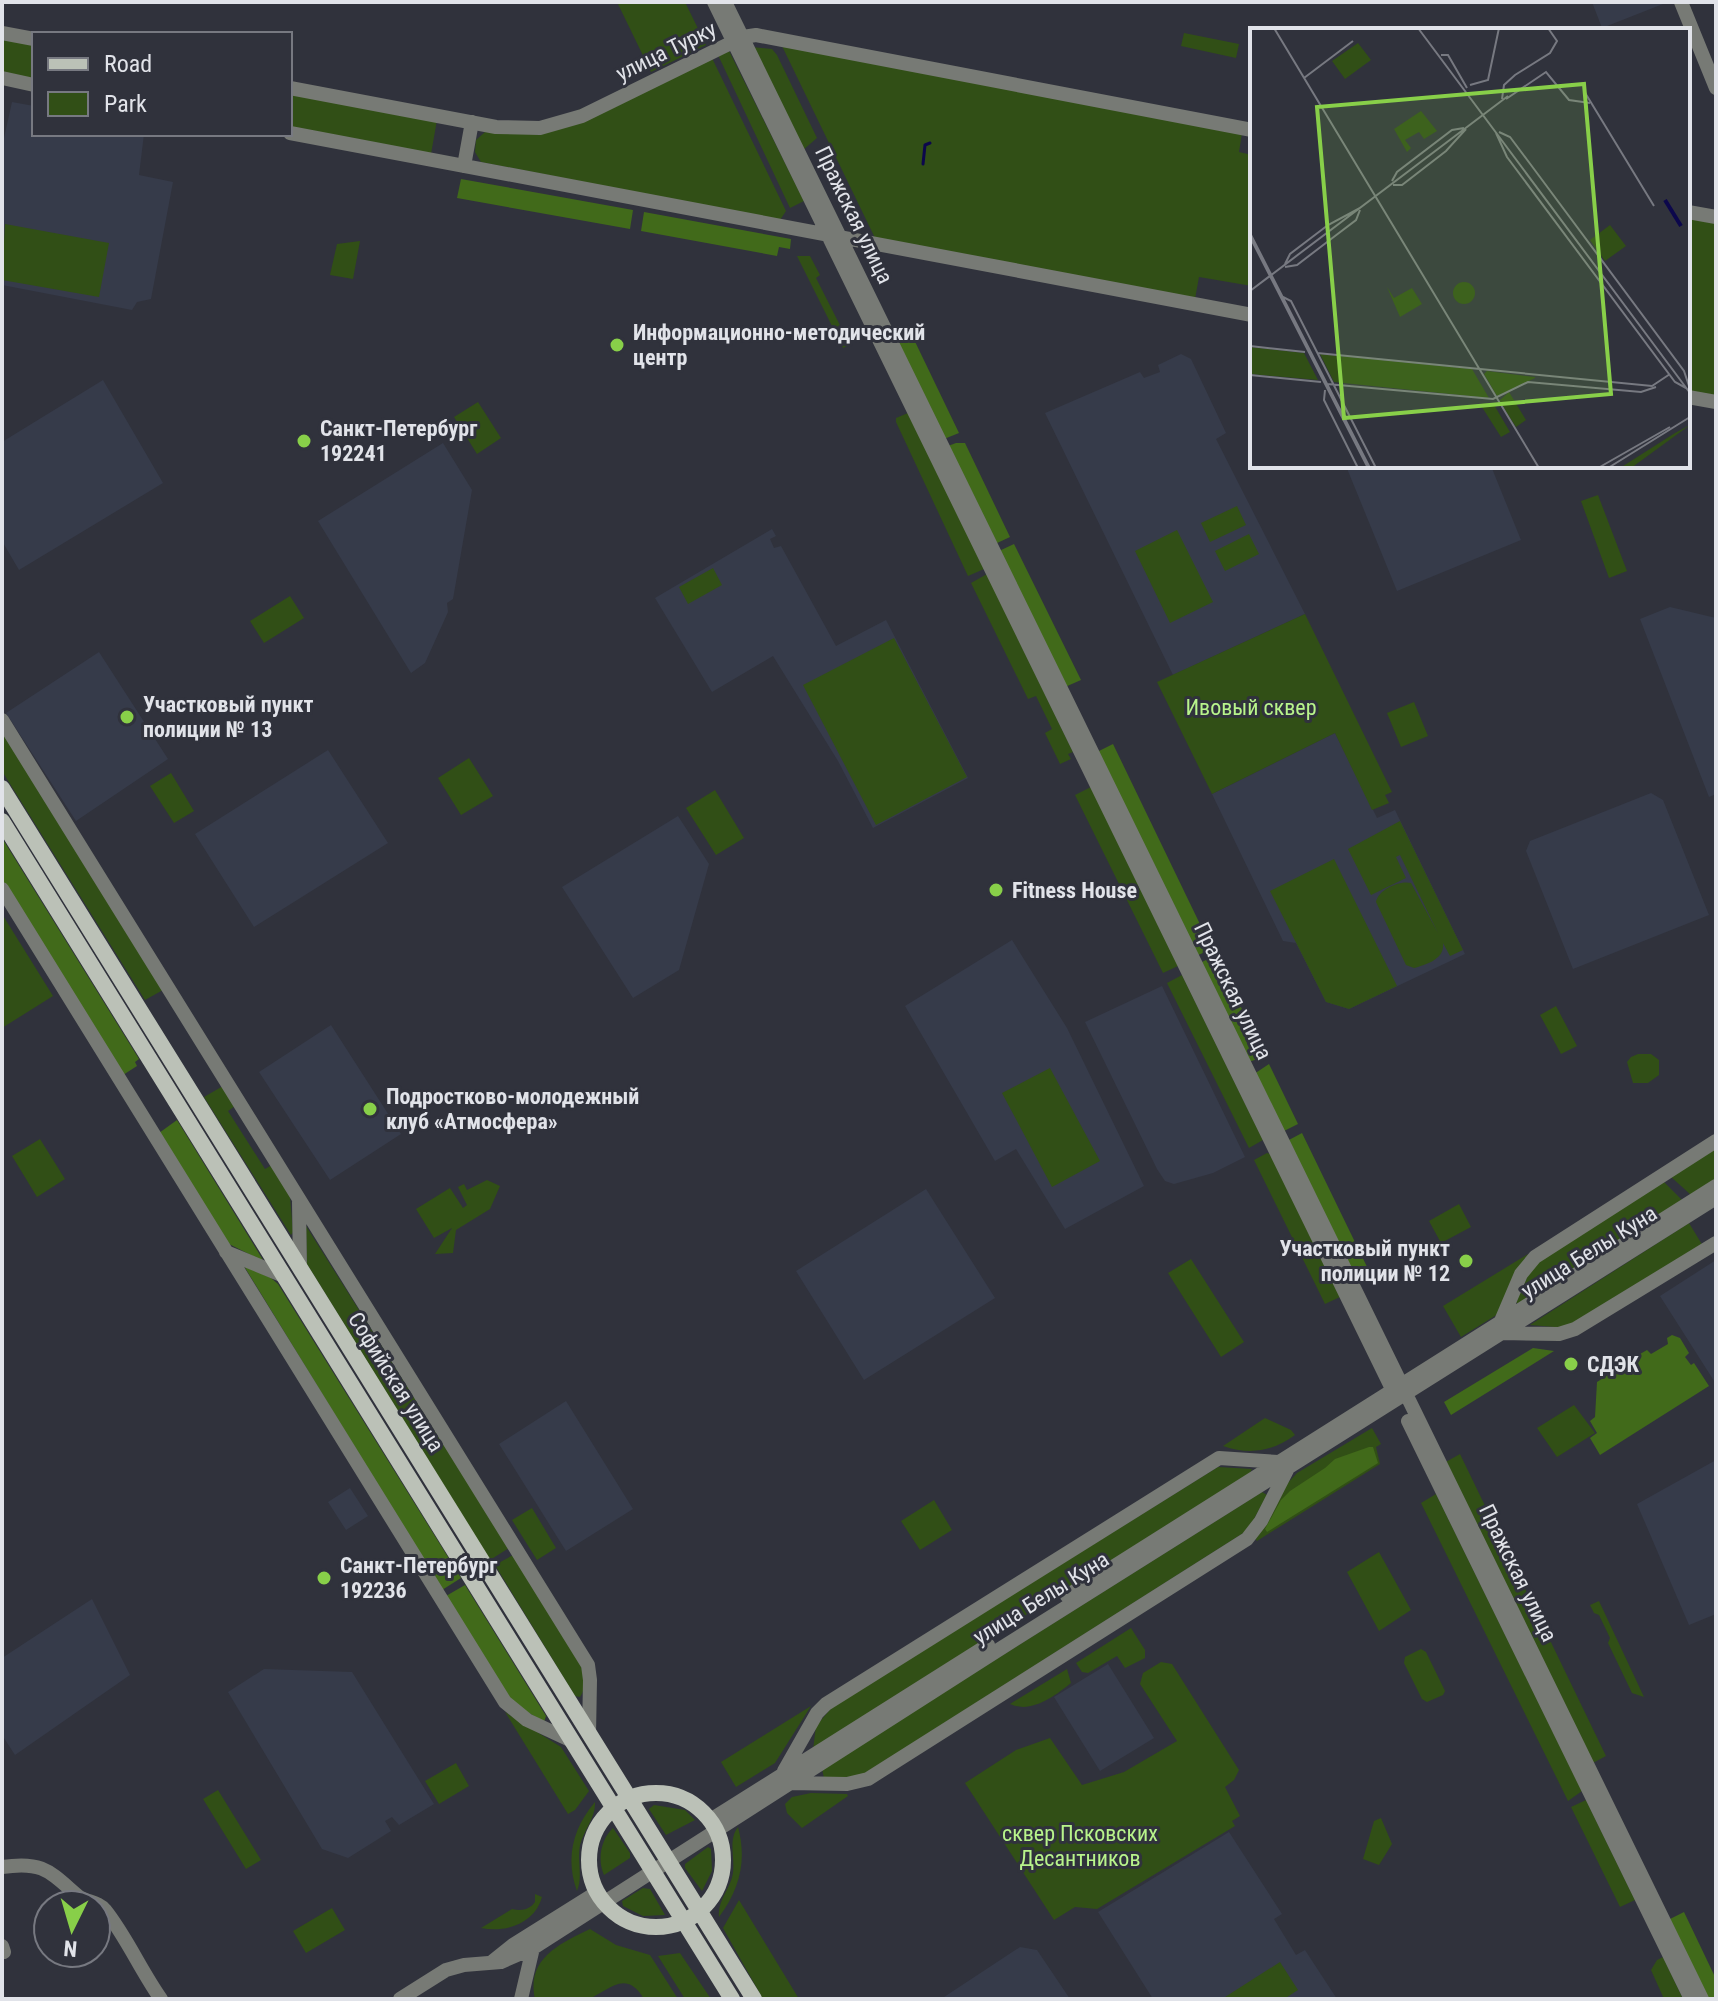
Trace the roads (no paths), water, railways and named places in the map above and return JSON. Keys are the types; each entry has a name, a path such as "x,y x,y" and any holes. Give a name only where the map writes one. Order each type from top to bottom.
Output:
{"main road":[{"name":"Софийская улица","path":"2,788 572,1741 669,1862 754,1999"},
{"name":"Софийская улица","path":"2,821 292,1273"},
{"name":"Софийская улица","path":"339,1349 589,1734 653,1871 732,1999"},
{"path":"648,1794 678,1797 696,1806 716,1824 723,1854 720,1878 710,1901 700,1913 684,1922 667,1926 641,1925 617,1915 600,1898 590,1873 592,1842 600,1823 621,1803 648,1794"}],"street":[{"name":"Пражская улица","path":"714,2 738,40 834,236 1399,1392 1691,1999"},
{"name":"Пражская улица","path":"725,2 738,40"},
{"path":"1681,2 1716,88"},
{"path":"2,33 32,39"},
{"name":"улица Турку","path":"292,88 524,129 570,120 738,40 756,35 1250,130"},
{"path":"2,78 32,85"},
{"path":"464,166 472,122"},
{"path":"292,133 1250,315"},
{"path":"1690,212 1716,217"},
{"path":"1690,397 1716,402"},
{"path":"2,720 588,1665 589,1734"},
{"path":"2,889 505,1702 527,1720 572,1741"},
{"path":"1716,1141 1535,1257 1521,1274 1502,1327 1559,1334 1575,1329 1716,1243"},
{"name":"улица Белы Куна","path":"497,1962 513,1945 669,1862 716,1824 1502,1327 1716,1186"},
{"name":"улица Белы Куна","path":"1502,1327 1716,1198"},
{"path":"226,1252 292,1273 299,1200"},
{"name":"Пражская улица","path":"1399,1392 1702,1999"},
{"path":"1219,1458 1283,1466 1256,1530 1247,1539 868,1779 847,1784 786,1779 822,1708 918,1645 1219,1458"},
{"path":"2,1867 26,1863 62,1879 80,1898 103,1907 161,1999"},
{"name":"улица Белы Куна","path":"497,1962 533,1948 600,1898"},
{"path":"521,1999 533,1948"},
{"path":"400,1999 446,1970 464,1965 497,1962 518,1969 525,1982"}],"waterway":[{"path":"923,164 925,145 930,143"}],"place":[{"name":"Информационно-методический центр","path":"617,345"},
{"name":"Санкт-Петербург 192241","path":"304,441"},
{"name":"Участковый пункт полиции № 13","path":"127,717"},
{"name":"Fitness House","path":"996,890"},
{"name":"Подростково-молодежный клуб «Атмосфера»","path":"370,1109"},
{"name":"Участковый пункт полиции № 12","path":"1466,1261"},
{"name":"СДЭК","path":"1571,1364"},
{"name":"Санкт-Петербург 192236","path":"324,1578"}],"park label":[{"name":"Ивовый сквер","path":"1251,707"},
{"name":"сквер Псковских Десантников","path":"1080,1846"}]}
